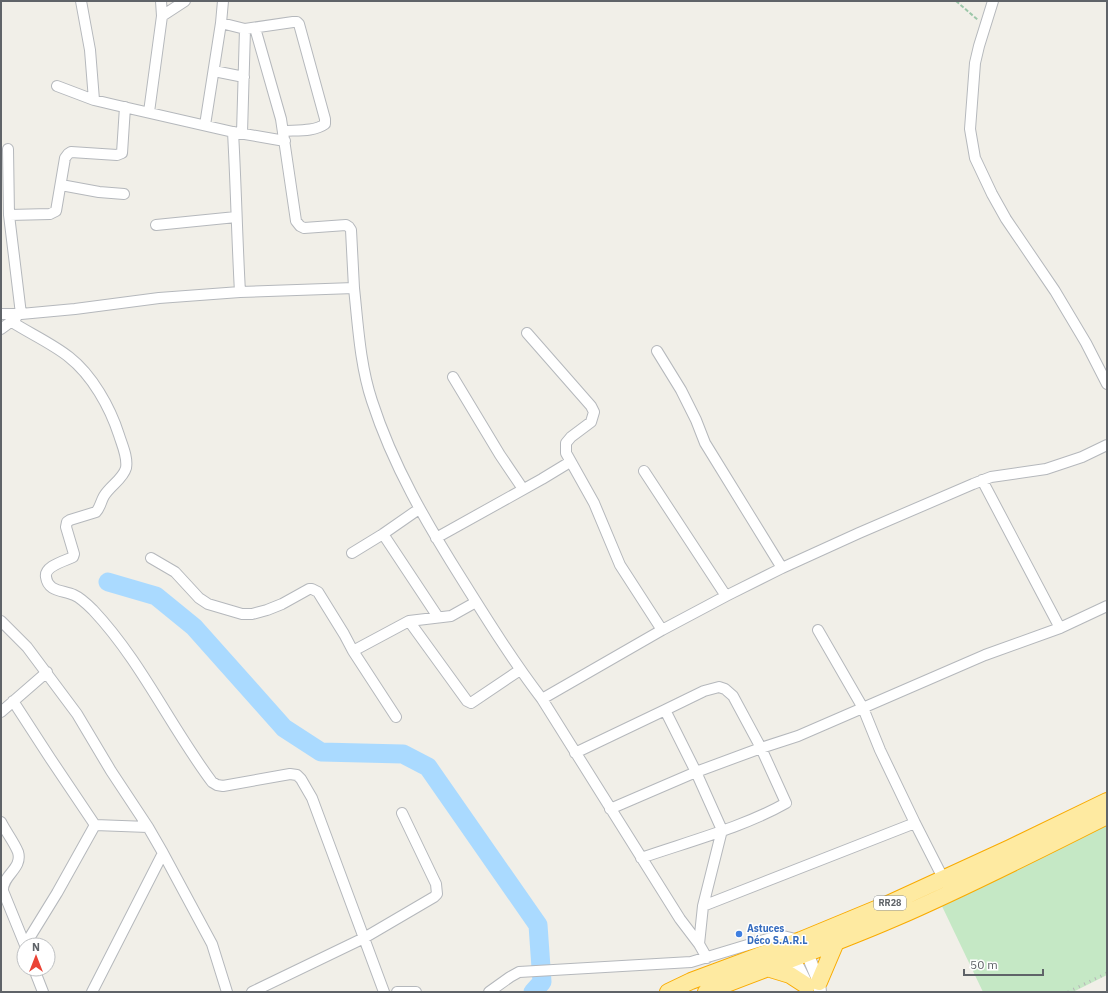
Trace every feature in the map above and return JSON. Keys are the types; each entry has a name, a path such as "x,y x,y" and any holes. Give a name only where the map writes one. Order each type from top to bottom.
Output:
{"highway":[{"name":"RR28","path":"668,992 709,974 795,947 1010,848 1107,801"},
{"name":"RR28","path":"706,992 767,968 795,947 836,942 895,918 993,873 1107,816"},
{"path":"767,968 790,976 814,988 836,942"}],"street":[{"path":"81,1 90,50 94,100"},
{"path":"149,112 162,16 161,1"},
{"path":"162,16 185,1"},
{"path":"205,125 222,23 223,1"},
{"path":"993,1 984,26 975,63 970,129 975,158 1006,219 1055,291 1086,343 1107,384"},
{"path":"222,23 250,28 297,22 303,38 325,119 325,124 321,127 283,130"},
{"path":"240,292 236,217 237,132 250,28"},
{"path":"250,28 281,118 296,221 304,228 346,225 351,230 354,288 362,362 371,400 393,458 419,509 476,602 520,670 542,699 641,858 707,958"},
{"path":"214,71 244,77"},
{"path":"57,86 94,100 237,132 285,141"},
{"path":"9,215 53,213 57,207 65,158 71,152 117,155 122,153 125,107"},
{"path":"8,149 9,215 21,314"},
{"path":"61,185 99,192 124,194"},
{"path":"156,225 236,217"},
{"path":"1,314 21,314 75,309 159,298 240,292 354,288"},
{"path":"1,330 21,314"},
{"path":"12,322 68,356 85,372 98,390 117,428 127,466 124,473 104,496 96,512 67,522 66,527 74,554 73,557 50,568 46,572 45,576 49,585 55,590 74,595 80,599 92,609 110,630 127,652 212,782 223,786 290,774 297,775 301,779 312,798 384,992"},
{"path":"527,333 592,406 594,412 592,422 566,442 566,453 594,503 620,565 662,630"},
{"path":"657,351 681,390 705,442 782,568"},
{"path":"453,377 522,489"},
{"path":"542,699 662,630 726,596 859,532 982,480 991,477 1046,469 1082,457 1107,445"},
{"path":"436,538 570,462"},
{"path":"644,471 726,596"},
{"path":"982,480 1060,628"},
{"path":"352,553 419,509"},
{"path":"383,534 438,617"},
{"path":"151,558 174,572 208,604 242,614 252,614 267,610 282,604 306,590 315,590 318,592 353,651 396,717"},
{"path":"353,651 409,621 451,616 476,602"},
{"path":"610,809 696,772 798,736 985,655 1060,628 1107,606"},
{"path":"1,621 27,647 47,672 77,714 111,771 148,826 212,944 227,992"},
{"path":"409,621 467,701 474,702 520,670"},
{"path":"818,630 863,709 880,750 943,878"},
{"path":"1,712 47,672"},
{"path":"575,753 704,691 719,687 725,689 733,696 761,748 786,803 770,813 641,858"},
{"path":"13,701 95,825"},
{"path":"665,710 696,772 722,830 703,906 699,944"},
{"path":"252,992 364,938 437,894 436,884 402,813"},
{"path":"1,822 17,852 18,857 17,866 4,882 3,891 22,937"},
{"path":"703,906 915,823"},
{"path":"95,825 148,826"},
{"path":"30,937 57,894 95,825"},
{"path":"92,992 163,852"},
{"path":"489,992 519,972 691,962 774,937 795,947 814,988"},
{"path":"37,977 42,992"},
{"path":"397,992 416,992"}],"path":[{"path":"956,1 984,26"}],"green space":[{"path":"1107,820 1107,975 1073,992 983,992 940,902"}],"waterway":[{"path":"108,582 156,596 194,627 284,728 321,752 403,754 428,767 538,925 542,982 533,992"}],"railway":[{"path":"1068,992 1107,973"}],"place":[{"name":"Astuces Déco S.A.R.L","path":"739,934"}]}
